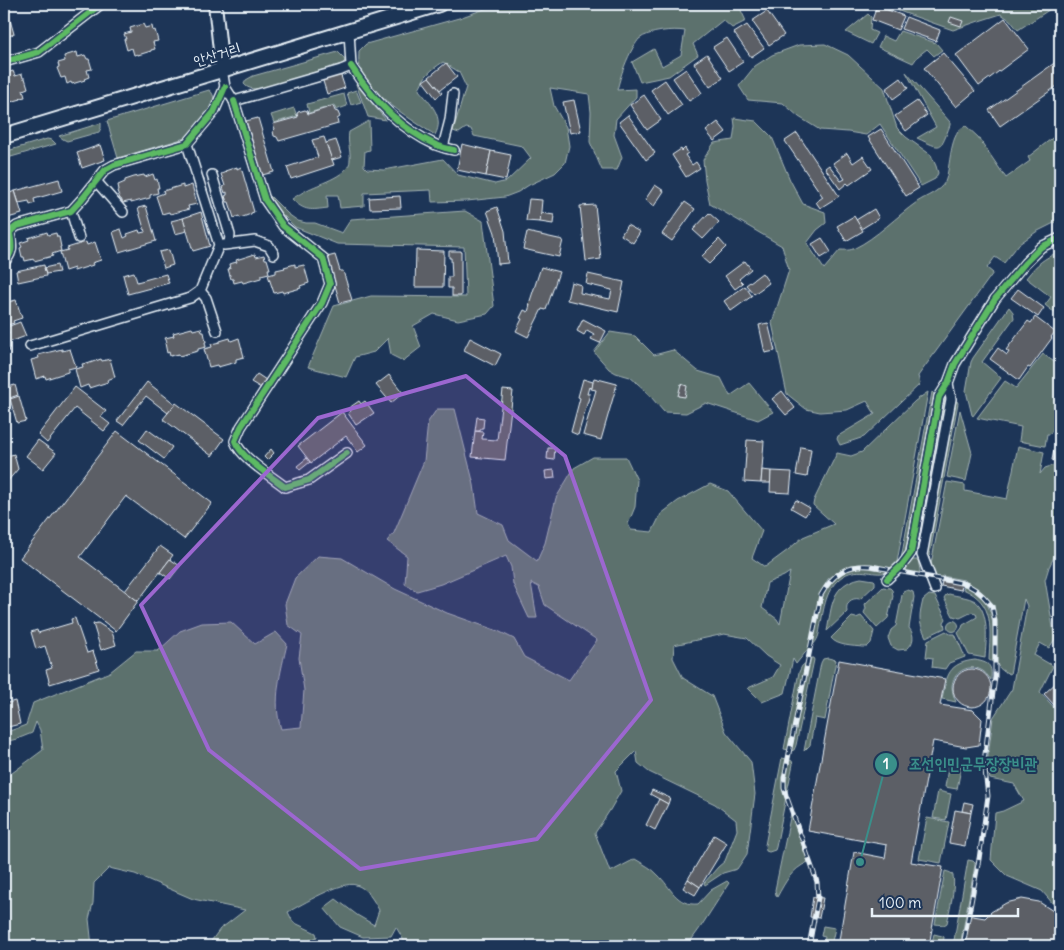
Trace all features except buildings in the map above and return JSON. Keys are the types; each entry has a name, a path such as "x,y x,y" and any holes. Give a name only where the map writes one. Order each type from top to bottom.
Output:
{"main road":[{"name":"안산거리","path":"4,136 439,4"}],"street":[{"path":"4,62 39,52 101,4"},
{"path":"215,4 225,88 234,101 265,200 283,226 323,258 330,284 322,304 241,427 235,441 243,454 285,487 309,480 347,454"},
{"path":"349,30 351,66 375,99 412,132 437,145 454,150"},
{"path":"234,101 351,66"},
{"path":"4,262 10,255 12,248 10,233 16,226 71,211 105,170 114,165 187,144 214,112 225,88"},
{"path":"443,147 450,120 453,94"},
{"path":"30,346 190,298 200,291 219,245 187,144"},
{"path":"212,175 230,235 229,244"},
{"path":"96,180 123,212"},
{"path":"71,211 79,238"},
{"path":"887,579 911,554 939,397 948,383 955,364 995,299 1025,263 1041,248 1060,238"},
{"path":"219,245 254,241 269,246 274,254"},
{"path":"200,291 206,298 217,331"},
{"path":"935,589 922,555 951,399 948,383"},
{"path":"911,554 922,555"}],"highlighted area":[{"path":"466,376 565,456 651,700 537,839 360,869 209,750 141,605 318,418"}],"green space":[{"path":"499,4 738,4 746,21 732,28 723,20 693,44 698,55 669,76 640,82 632,62 654,49 662,66 681,55 685,31 661,31 639,39 626,62 617,90 636,89 636,97 616,119 614,135 622,157 617,170 602,170 590,142 591,112 589,94 550,88 554,106 566,127 569,146 565,163 555,173 518,192 505,197 432,202 431,190 364,193 364,206 340,208 338,195 327,195 328,208 313,209 305,208 292,199 334,178 345,170 350,160 349,132 369,121 370,150 365,151 364,166 367,169 384,170 443,159 458,175 495,184 507,181 531,158 522,146 474,136 471,129 466,128 459,133 453,131 466,87 459,72 443,62 428,74 419,90 432,105 437,116 438,128 435,135 403,114 381,96 365,77 359,61 359,51 366,44 459,18"},
{"path":"879,4 1058,4 1018,30 1010,20 1001,14 953,30"},
{"path":"868,14 871,17 870,30 877,33 871,44 846,32"},
{"path":"900,31 936,43 942,50 934,56 927,49 913,63 878,47 883,36 894,41"},
{"path":"825,44 848,55 884,88 897,128 931,155 938,173 935,179 921,186 880,124 866,135 820,130 799,117 783,103 748,100 739,86 755,66 772,55 799,45"},
{"path":"338,52 345,61 342,64 263,88 250,88 244,84 246,80 253,76"},
{"path":"906,72 950,122 940,146 932,145 917,138 936,127"},
{"path":"356,84 386,120 368,117"},
{"path":"209,90 213,95 215,105 185,138 118,158 107,121"},
{"path":"356,90 361,102 351,105 347,93"},
{"path":"344,94 347,106 336,110 334,105 309,113 307,104"},
{"path":"294,108 297,116 274,123 271,115"},
{"path":"734,118 756,121 772,137 790,180 803,204 825,212 826,223 817,230 807,243 824,269 840,250 851,250 863,244 917,202 936,191 945,182 953,142 960,129 966,126 978,137 1006,178 1030,161 1028,157 1060,132 1060,220 1036,232 1019,244 1004,263 995,257 987,268 993,273 918,376 920,384 864,437 840,445 837,439 838,436 875,414 867,401 847,410 820,412 806,409 787,394 772,323 789,270 782,246 710,204 705,180 703,160 714,143 733,140"},
{"path":"101,123 99,132 67,141 59,136"},
{"path":"47,139 52,140 56,144 4,159 4,152"},
{"path":"268,194 298,221 315,223 342,233 351,219 465,211 483,221 494,306 487,314 458,320 434,314 413,326 421,347 403,361 391,355 388,338 374,352 355,357 346,377 308,367 334,306 371,296 466,297 464,247 337,244 295,227 277,209"},
{"path":"1060,251 1060,317 1045,305 1051,297 1026,278 1041,262"},
{"path":"1009,307 1013,312 1014,318 982,362 1001,378 973,416 966,391 971,362"},
{"path":"610,332 635,336 654,355 673,350 698,371 721,378 730,396 749,383 773,412 758,420 706,403 686,413 664,412 645,390 630,377 609,369 594,352"},
{"path":"1043,354 1060,366 1060,417 1050,434 1047,434 1045,446 1019,441 1021,427 977,418 1005,381 1016,388"},
{"path":"928,392 897,562 891,569 860,564 851,565 828,579 820,595 809,648 796,664 793,659 785,693 762,702 748,688 773,677 780,665 766,656 747,638 724,634 674,645 673,658 683,678 712,696 726,732 751,762 755,794 747,854 737,869 723,873 705,885 704,883 725,861 737,830 736,820 715,804 649,772 638,763 636,751 616,771 621,791 595,833 610,872 635,859 656,873 679,899 690,904 698,904 711,890 727,881 729,883 687,946 407,946 396,927 391,936 363,937 340,927 324,908 336,899 374,925 379,910 364,889 350,884 322,894 288,912 293,922 316,933 317,937 297,946 209,944 220,929 245,910 193,899 135,874 109,868 94,883 93,903 89,919 92,946 4,946 4,779 43,750 40,730 36,722 32,733 17,739 4,742 4,733 26,725 33,703 110,672 136,651 158,651 180,631 202,623 231,622 255,644 276,632 287,644 278,686 278,718 281,729 301,727 304,690 299,658 302,635 288,625 285,604 295,578 318,556 342,558 395,589 447,613 498,631 514,639 524,657 569,680 597,640 545,605 539,587 531,583 537,618 529,618 513,584 511,567 506,556 441,584 417,591 405,584 407,556 387,541 394,533 424,461 428,422 437,409 455,409 474,485 478,513 503,525 509,540 537,561 545,543 556,498 574,468 593,457 626,457 637,480 635,507 628,524 631,530 652,532 661,514 678,501 710,484 728,491 762,531 752,558 765,567 803,537 834,524 813,505 837,453 851,456 862,452 915,401","holes":["790,572 780,624 777,619 762,608 767,583"]},
{"path":"932,392 934,396 905,553 901,559"},
{"path":"944,397 947,399 919,547 917,549 916,548"},
{"path":"956,401 958,403 928,565 926,558"},
{"path":"960,410 972,453 966,481 947,477"},
{"path":"1018,446 1044,452 1040,474 1045,468 1060,463 1060,545 1045,580 1055,639 1049,648 1040,643 1034,655 1053,666 1040,692 1060,714 1060,850 1056,862 1060,874 1060,912 1042,891 1007,876 991,860 995,813 1024,801 1014,784 990,779 987,764 993,718 1012,689 1027,606 1024,599 1010,674 999,668 996,661 997,625 992,605 986,596 964,580 942,576 941,578 935,577 930,569 947,482 965,485 965,491 1007,499"},
{"path":"913,560 918,560 919,575 906,572 907,567"},
{"path":"860,567 888,571 884,573 862,571 849,573 837,581 826,599 819,635 812,646 819,608 828,586 846,571"},
{"path":"861,578 874,580 875,585 860,599 849,601 847,612 827,631 832,605 838,591 851,581"},
{"path":"964,586 975,591 989,607 993,627 993,662 989,660 990,628 986,610 974,595 963,589"},
{"path":"883,587 890,588 893,596 888,618 877,628 864,613 865,604"},
{"path":"908,590 913,592 914,597 909,628 913,639 907,649 898,650 891,646 888,638 891,630 896,626 903,592"},
{"path":"949,594 975,601 980,606 986,628 985,658 969,655 958,633 963,625 977,617 976,613 972,612 960,618 953,616 944,598"},
{"path":"929,595 935,596 946,619 944,622 945,628 926,637 920,623 920,615 923,600"},
{"path":"861,616 874,631 871,643 867,647 841,644 831,638 852,617"},
{"path":"953,620 959,626 953,632 947,626"},
{"path":"946,631 950,634 955,634 965,657 949,663 945,669 932,667 933,658 926,657 928,640"},
{"path":"811,658 814,660 796,745 794,750 791,751"},
{"path":"823,659 836,660 825,720 815,718 810,745 804,751 821,663"},
{"path":"975,660 984,662 989,666 991,680 981,670 974,668 965,669 953,681 952,690 956,702 942,699 945,683 954,667"},
{"path":"807,662 789,750 784,749 799,672"},
{"path":"782,758 787,759 783,783 786,797 776,847 775,850 769,852 766,851 765,845"},
{"path":"790,760 793,764 787,792 786,782"},
{"path":"949,761 962,763 957,789 945,787"},
{"path":"938,791 951,794 946,820 933,818"},
{"path":"791,813 808,862 793,872 777,897 775,890"},
{"path":"927,818 949,822 941,863 919,859"},
{"path":"968,860 973,861 975,865 960,946 953,946"},
{"path":"945,871 952,874 954,883 947,923 944,925 935,924"},
{"path":"823,926 835,928 831,946 823,946 825,937 821,936"},
{"path":"934,934 944,937 943,946 931,946"}],"railway":[{"path":"809,946 818,898 817,882 786,795 784,778 821,595 830,581 841,572 862,566 871,566 966,584 976,590 992,606 995,621 995,677 984,762 988,796 963,946"}],"cycle path":[{"path":"4,62 39,52 101,4"},
{"path":"351,66 368,90 388,112 410,130 438,146 454,150"},
{"path":"4,262 12,249 10,233 17,226 71,211 105,170 114,165 187,144 214,112 225,87"},
{"path":"234,101 265,200 283,226 323,258 330,284 322,303 241,427 235,441 243,454 285,487 309,480 347,453"},
{"path":"887,579 902,565 911,553 939,397 948,383 955,364 995,299 1041,247 1060,238"}],"place":[{"name":"조선인민군무장장비관","path":"860,862"}]}
